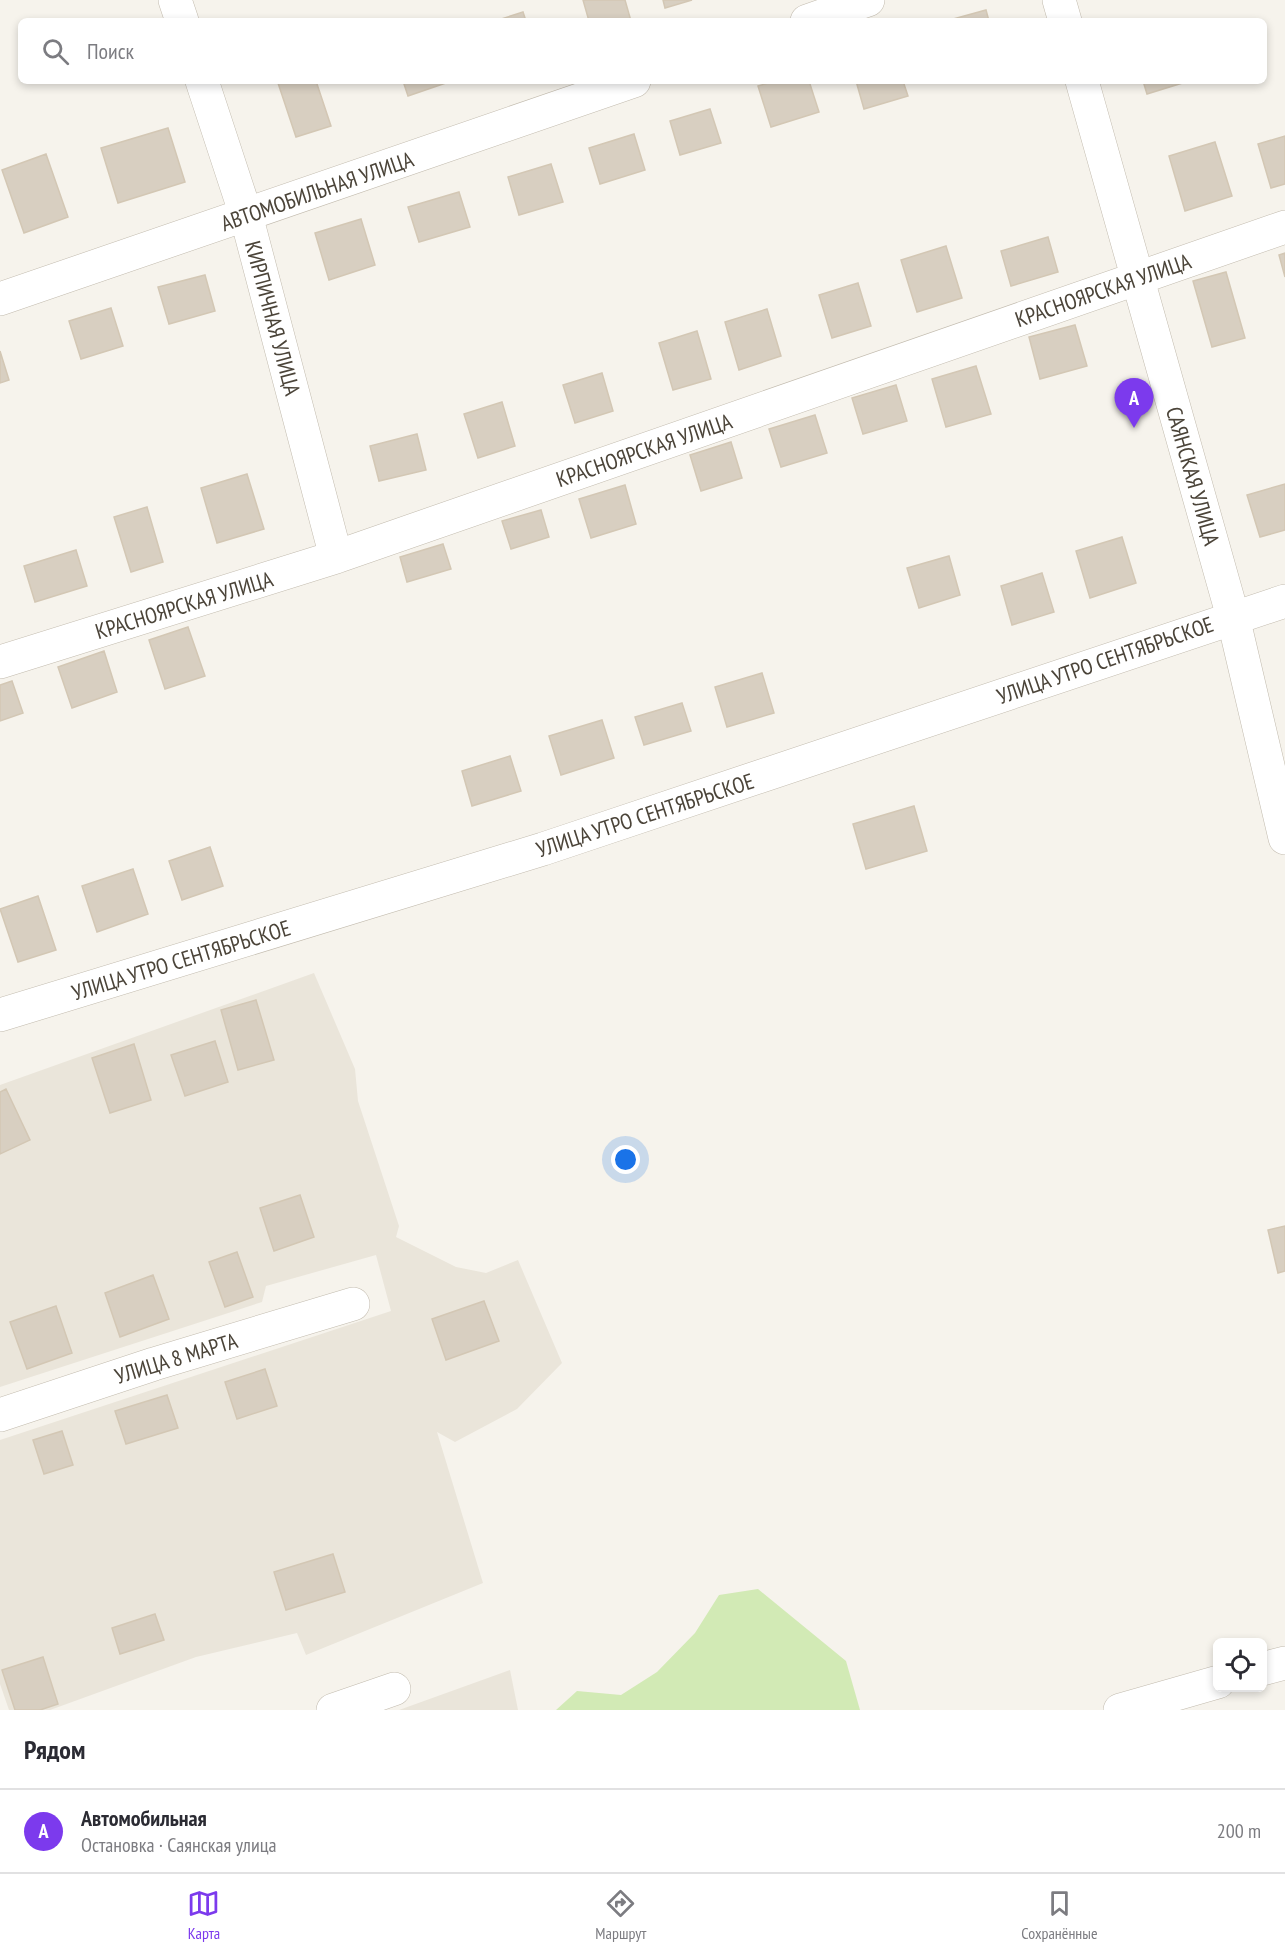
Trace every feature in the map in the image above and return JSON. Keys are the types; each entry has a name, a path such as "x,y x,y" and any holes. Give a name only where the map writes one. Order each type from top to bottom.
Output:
{"street":[{"path":"175,0 181,18"},
{"path":"816,18 868,0"},
{"path":"1059,0 1064,18"},
{"name":"КИРПИЧНАЯ УЛИЦА","path":"203,84 246,215 336,557"},
{"name":"АВТОМОБИЛЬНАЯ УЛИЦА","path":"0,299 625,84"},
{"name":"САЯНСКАЯ УЛИЦА","path":"1083,84 1233,617 1285,838"},
{"name":"КРАСНОЯРСКАЯ УЛИЦА","path":"0,662 336,557 1285,227"},
{"name":"УЛИЦА УТРО СЕНТЯБРЬСКОЕ","path":"0,1015 543,849 1285,601"},
{"name":"УЛИЦА 8 МАРТА","path":"0,1414 154,1364 353,1304"},
{"path":"1267,1669 1285,1663"},
{"path":"1120,1710 1213,1683"},
{"path":"333,1710 394,1689"}],"shaded area":[{"path":"314,973 355,1069 358,1101 399,1226 396,1237 456,1267 486,1273 518,1260 562,1363 517,1409 455,1442 437,1432 483,1583 306,1655 297,1633 196,1657 50,1710 9,1710 0,1684 0,1440 391,1311 376,1255 266,1286 262,1302 0,1387 0,1085"},
{"path":"510,1670 518,1710 399,1710"}],"green space":[{"path":"758,1589 846,1661 860,1710 556,1710 577,1691 621,1695 657,1672 695,1633 719,1595"}],"building":[{"path":"583,0 625,0 630,18 588,18"},
{"path":"663,0 692,0 665,8"},
{"path":"986,10 988,18 957,18"},
{"path":"523,12 525,18 504,18"},
{"path":"278,84 317,84 331,126 296,137"},
{"path":"404,84 443,84 408,96"},
{"path":"810,84 819,112 771,127 758,86"},
{"path":"857,84 904,84 908,96 864,109"},
{"path":"1144,84 1179,84 1147,94"},
{"path":"710,109 721,143 680,155 670,121"},
{"path":"168,128 185,182 118,203 101,148"},
{"path":"634,134 645,170 600,184 589,148"},
{"path":"1285,136 1285,184 1271,188 1258,144"},
{"path":"1215,142 1232,196 1185,211 1169,156"},
{"path":"46,154 68,217 24,233 2,170"},
{"path":"551,164 563,202 519,215 508,177"},
{"path":"459,192 470,227 419,242 408,207"},
{"path":"361,219 375,265 329,280 315,233"},
{"path":"1048,237 1058,272 1011,286 1001,251"},
{"path":"946,246 962,298 917,312 901,260"},
{"path":"1285,253 1285,277 1279,255"},
{"path":"1226,272 1245,338 1212,347 1193,281"},
{"path":"205,275 215,311 169,324 158,287"},
{"path":"858,283 871,326 832,338 819,295"},
{"path":"111,308 123,346 81,359 69,321"},
{"path":"767,309 781,356 739,370 725,322"},
{"path":"1075,325 1087,366 1040,379 1029,337"},
{"path":"697,331 711,379 673,390 659,343"},
{"path":"0,351 9,380 0,383"},
{"path":"976,366 991,414 946,427 932,379"},
{"path":"602,373 613,411 575,423 563,385"},
{"path":"896,385 907,421 863,434 852,398"},
{"path":"502,402 515,446 478,458 464,414"},
{"path":"815,415 827,453 781,467 769,429"},
{"path":"417,434 426,470 379,481 370,446"},
{"path":"731,442 742,478 701,491 690,455"},
{"path":"247,474 264,529 217,543 201,488"},
{"path":"1285,484 1285,530 1260,537 1247,495"},
{"path":"625,485 636,524 591,538 579,499"},
{"path":"147,507 163,562 131,572 114,517"},
{"path":"541,510 549,537 511,549 502,521"},
{"path":"1122,537 1136,583 1090,598 1076,551"},
{"path":"443,544 451,569 407,582 400,557"},
{"path":"76,550 87,586 35,602 24,566"},
{"path":"949,556 960,595 919,608 907,568"},
{"path":"1042,573 1054,612 1012,625 1001,586"},
{"path":"188,627 205,676 165,689 149,640"},
{"path":"104,651 117,692 72,708 58,667"},
{"path":"762,673 774,713 727,727 715,687"},
{"path":"12,681 23,713 0,721 0,685"},
{"path":"682,703 691,731 644,745 635,717"},
{"path":"602,720 614,758 561,775 549,736"},
{"path":"510,756 521,791 472,806 462,771"},
{"path":"914,806 927,851 866,869 853,824"},
{"path":"210,847 223,886 182,900 169,861"},
{"path":"133,869 148,914 97,932 82,886"},
{"path":"38,896 56,950 18,962 0,909"},
{"path":"256,1000 274,1060 238,1070 221,1010"},
{"path":"215,1041 228,1082 185,1096 171,1055"},
{"path":"134,1044 151,1100 110,1113 92,1058"},
{"path":"6,1089 30,1140 0,1154 0,1092"},
{"path":"300,1195 314,1237 274,1251 260,1208"},
{"path":"1285,1226 1285,1271 1278,1273 1268,1230"},
{"path":"237,1252 253,1297 225,1307 209,1262"},
{"path":"153,1275 169,1319 120,1337 105,1293"},
{"path":"484,1301 499,1341 446,1360 432,1319"},
{"path":"56,1306 72,1353 27,1369 10,1322"},
{"path":"265,1369 277,1406 237,1419 225,1382"},
{"path":"167,1395 178,1428 126,1444 115,1411"},
{"path":"62,1431 73,1465 44,1474 33,1440"},
{"path":"333,1554 345,1592 286,1610 274,1572"},
{"path":"155,1614 164,1640 120,1654 112,1628"},
{"path":"43,1657 58,1704 40,1710 15,1710 2,1670"}],"place":[{"name":"Автомобильная","path":"1134,428"}]}
